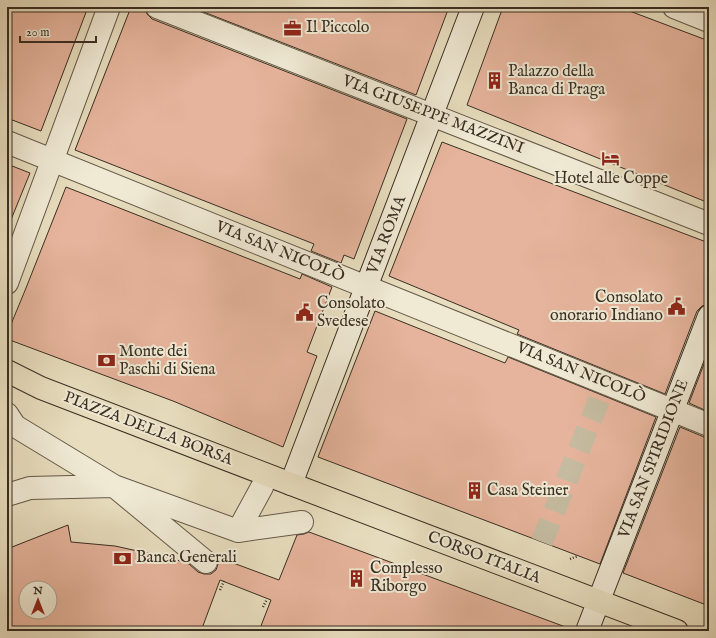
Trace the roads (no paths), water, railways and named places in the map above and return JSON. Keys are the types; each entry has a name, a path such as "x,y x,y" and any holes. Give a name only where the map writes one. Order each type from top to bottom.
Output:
{"main road":[{"name":"PIAZZA DELLA BORSA","path":"7,371 41,388 291,484"},
{"name":"CORSO ITALIA","path":"291,484 676,631"}],"street":[{"path":"7,283 109,7"},
{"name":"VIA GIUSEPPE MAZZINI","path":"157,7 709,224"},
{"name":"VIA ROMA","path":"291,484 473,7"},
{"path":"674,7 709,21"},
{"name":"VIA SAN NICOLÒ","path":"7,142 709,425"},
{"name":"VIA SAN SPIRIDIONE","path":"587,631 709,316"},
{"path":"7,414 15,426 114,486 206,562"},
{"path":"7,495 30,488 114,486 238,531 302,522"},
{"path":"238,531 262,487"}],"tunnel":[{"path":"542,542 599,400"}],"place":[{"name":"Il Piccolo","path":"293,28"},
{"name":"Palazzo della Banca di Praga","path":"495,81"},
{"name":"Hotel alle Coppe","path":"611,158"},
{"name":"Consolato onorario Indiano","path":"676,307"},
{"name":"Consolato Svedese","path":"304,313"},
{"name":"Monte dei Paschi di Siena","path":"106,361"},
{"name":"Casa Steiner","path":"474,491"},
{"name":"Banca Generali","path":"123,558"},
{"name":"Complesso Riborgo","path":"357,578"}]}
